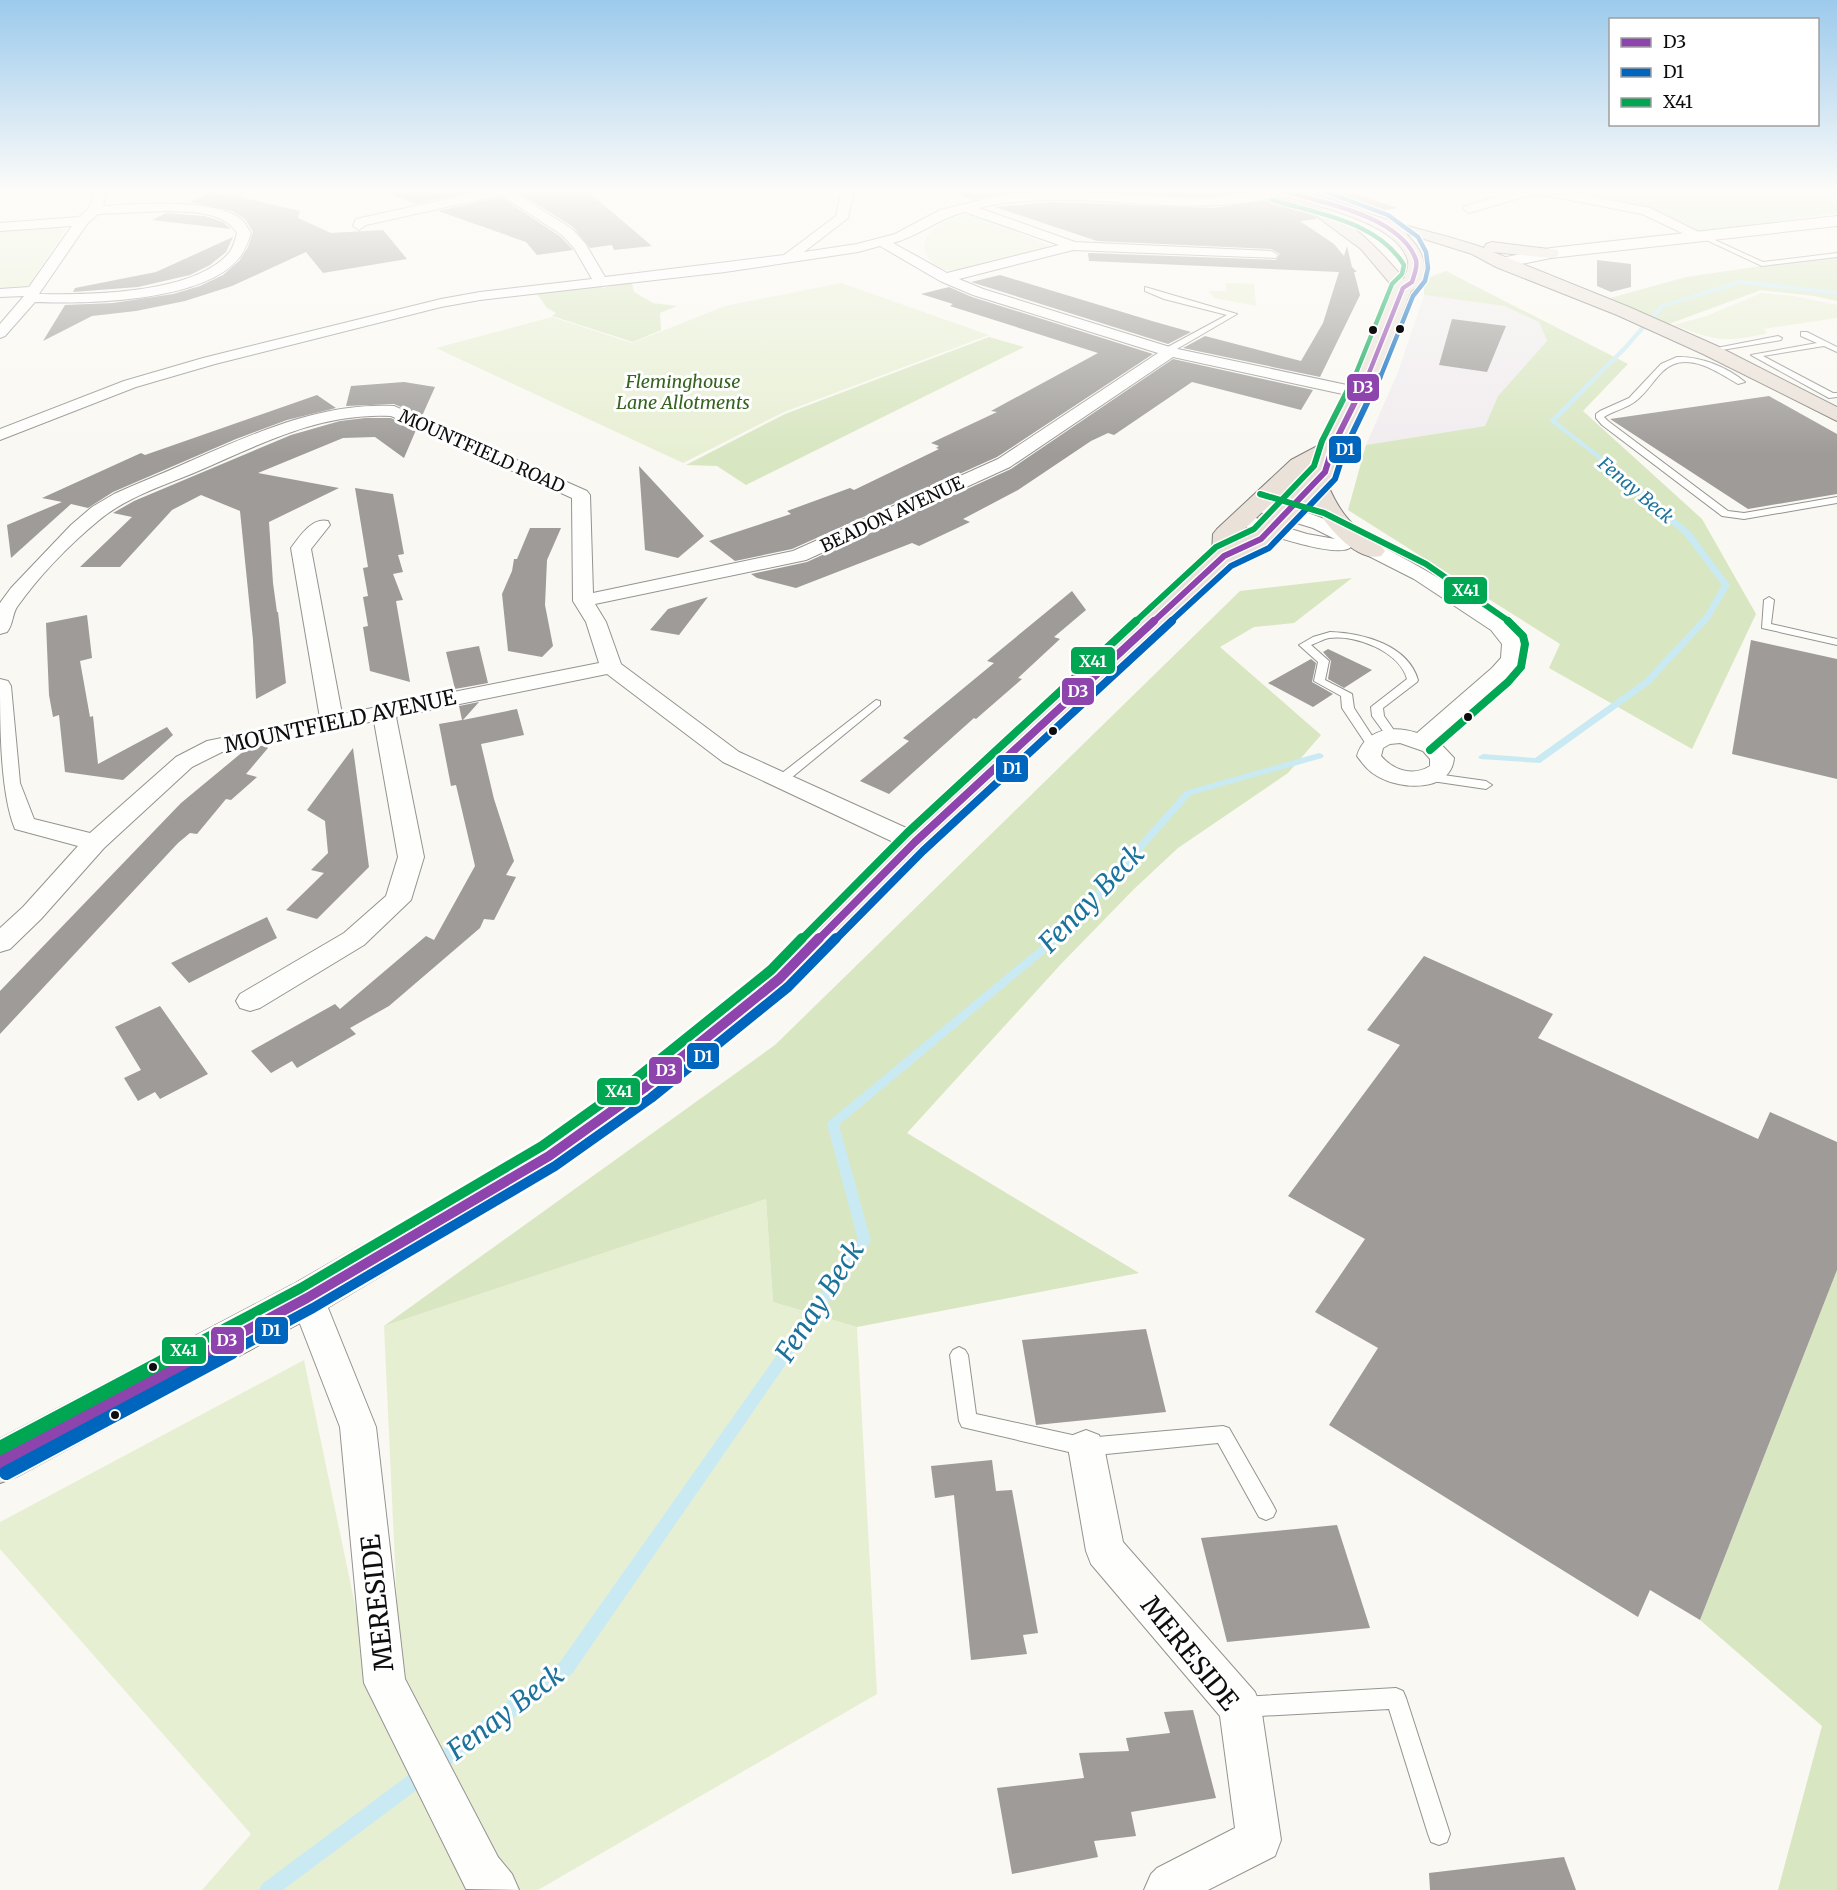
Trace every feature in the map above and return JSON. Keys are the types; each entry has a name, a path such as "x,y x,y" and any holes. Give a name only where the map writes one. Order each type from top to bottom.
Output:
{"highway":[{"path":"1395,277 1399,282 1412,282 1413,277"},
{"path":"0,1462 307,1298 549,1156 644,1088 778,979 915,842 1224,556 1255,544 1316,483 1325,472 1334,446 1362,393 1399,282 1398,277"},
{"path":"1539,277 1667,330 1837,415"},
{"path":"1224,556 1225,534 1299,465 1334,446"},
{"path":"1316,483 1326,509 1337,524 1373,551"}],"street":[{"path":"0,333 44,277"},
{"path":"0,293 74,300 123,297 173,286 198,277"},
{"path":"598,277 601,282"},
{"path":"0,435 130,384 209,360 441,303 480,296 638,277"},
{"path":"942,277 978,292 1169,351 1362,393"},
{"path":"945,279 952,277"},
{"name":"BEADON AVENUE","path":"583,600 800,556 1004,463 1169,351"},
{"name":"MOUNTFIELD ROAD","path":"0,628 3,614 28,581 97,512 133,492 305,422 347,411 374,408 394,411 581,495 583,600 596,622 611,667"},
{"path":"1249,512 1280,521 1311,540 1373,551 1421,575 1471,605 1498,626 1513,643 1512,658 1500,673 1422,741"},
{"path":"321,525 301,548 332,722"},
{"path":"611,667 731,757 915,842"},
{"name":"MOUNTFIELD AVENUE","path":"0,944 32,913 95,842 183,762 215,746 611,667"},
{"path":"0,686 8,783 24,824 95,842"},
{"path":"250,1001 354,939 398,900 411,857 384,713"},
{"path":"1382,741 1422,741 1438,752 1436,770 1409,778 1388,773 1373,762 1370,756 1382,741"},
{"name":"MERESIDE","path":"307,1298 358,1427 385,1683 489,1882"},
{"name":"MERESIDE","path":"1086,1447 1105,1551 1240,1707 1259,1840 1173,1884 1167,1890"}],"lane":[{"path":"1148,289 1167,297 1233,314 1169,351"},
{"path":"1804,334 1837,350"},
{"path":"1710,350 1778,338"},
{"path":"1825,344 1755,354 1832,396 1837,395"},
{"path":"1742,382 1703,362 1690,359 1668,362 1635,399 1609,409 1599,416 1605,423 1725,514 1744,516 1837,500"},
{"path":"1769,600 1766,626 1837,642"},
{"path":"1328,635 1348,635 1381,646 1407,663 1413,671 1413,680 1377,707 1382,741 1348,708 1346,694 1320,681 1324,661 1304,645 1328,635"},
{"path":"781,780 876,703"},
{"path":"959,1356 968,1421 1086,1447 1223,1434 1266,1511"},
{"path":"1240,1707 1396,1698 1439,1834"}],"shaded area":[{"path":"1424,295 1504,306 1539,322 1547,341 1498,396 1485,426 1366,445 1398,372"}],"green space":[{"path":"0,277 34,277 29,285 0,290"},
{"path":"1458,277 1628,364 1583,411 1702,519 1756,614 1692,749 1549,668 1560,644 1348,510 1366,445 1485,426 1498,396 1547,341 1539,322 1504,306 1424,295 1424,279"},
{"path":"1685,277 1837,277 1837,301 1761,290 1669,324 1610,298"},
{"path":"632,283 634,292 653,303 677,306 660,313 661,330 633,342 552,316 556,313 547,308 537,294 545,289 597,285 603,288"},
{"name":"Fleminghouse Lane Allotments","path":"841,283 989,335 784,412 683,463 436,348 552,317 632,343 725,306"},
{"path":"1226,283 1254,284 1256,306 1214,298 1209,291 1226,291"},
{"path":"1762,293 1794,296 1837,305 1837,318 1763,329 1767,332 1765,334 1728,339 1709,337 1674,325 1706,316"},
{"path":"989,337 1024,347 746,485 717,466 686,465 785,414"},
{"path":"1352,578 1294,623 1254,627 1220,647 1321,735 1288,773 1178,848 1134,889 1061,964 907,1133 1139,1273 857,1327 773,1302 766,1199 384,1326 775,1045 1240,591"},
{"path":"766,1199 773,1302 857,1327 877,1694 538,1890 507,1890 490,1867 400,1672 384,1326"},
{"path":"1837,1270 1837,1890 1778,1890 1822,1726 1700,1620"},
{"path":"304,1360 375,1701 465,1883 472,1890 202,1890 251,1834 0,1549 0,1522"}],"building":[{"path":"130,277 180,277 138,287 73,292 75,288"},
{"path":"218,277 251,277 185,301 136,311 92,316 43,341 65,305 113,303 173,294 200,286"},
{"path":"991,277 1007,277 1191,332 1168,344 971,282"},
{"path":"1337,277 1355,277 1360,295 1320,377 1183,348 1205,336 1301,361 1323,323"},
{"path":"1597,277 1631,277 1631,287 1611,292 1597,286"},
{"path":"949,287 972,297 1153,354 997,457 792,549 735,561 709,541 791,514 787,511 850,488 854,490 939,449 936,448 939,446 931,443 997,412 991,411 1098,353 950,306 953,304 921,294"},
{"path":"1452,319 1506,326 1487,372 1439,365"},
{"path":"1173,359 1313,390 1301,410 1192,382 1114,435 1108,433 1091,441 1018,490 963,519 970,522 919,546 912,543 796,588 757,578 751,574 807,562 1011,469"},
{"path":"404,382 435,387 422,416 394,404 346,406 351,386"},
{"path":"317,395 336,408 287,420 236,439 113,492 88,508 71,504 11,558 7,525 62,502 42,498 141,453 145,455"},
{"path":"1769,396 1837,434 1837,494 1748,509 1610,419"},
{"path":"391,418 416,430 404,458 375,437 343,438 258,473 339,488 269,522 273,583 286,683 256,699 253,640 240,511 201,495 172,510 120,567 80,567 132,517 113,513 134,501 291,435 340,421"},
{"path":"639,466 704,536 678,558 645,550"},
{"path":"355,488 393,494 404,554 398,555 403,572 393,574 403,600 396,601 410,682 370,671 363,627 368,626 363,597 368,596 363,568 368,567"},
{"path":"530,528 561,528 547,560 545,605 553,646 542,657 508,651 502,594 512,571 514,559 517,559"},
{"path":"1072,591 1086,610 1054,637 1060,639 1018,678 1022,679 976,719 974,718 889,794 860,781 909,741 903,738 994,663 987,661"},
{"path":"708,597 679,635 650,630 668,609"},
{"path":"87,615 92,658 80,661 90,717 93,716 98,764 167,727 173,735 123,780 65,772 59,715 53,717 49,695 46,623"},
{"path":"1751,640 1837,659 1837,779 1732,754"},
{"path":"479,646 488,683 455,689 446,652"},
{"path":"1328,649 1372,670 1344,688 1328,679 1331,661 1323,652"},
{"path":"1311,659 1316,663 1312,682 1333,694 1313,707 1268,683"},
{"path":"479,702 463,720 517,709 524,735 481,744 494,799 514,861 506,875 516,877 494,920 484,919 480,928 389,1006 350,1028 356,1034 297,1068 292,1061 271,1073 251,1051 335,1004 340,1009 426,936 434,940 475,866 456,785 451,786 439,724 462,720 459,706"},
{"path":"265,745 268,748 246,774 257,777 231,800 226,799 197,834 190,833 178,843 0,1034 0,991 181,803 245,750"},
{"path":"353,748 369,867 317,919 286,910 324,873 311,870 328,853 325,821 307,810"},
{"path":"267,917 277,938 189,983 171,963"},
{"path":"1424,956 1553,1014 1538,1038 1758,1139 1770,1112 1837,1142 1837,1270 1700,1620 1650,1590 1638,1617 1329,1425 1378,1348 1315,1312 1365,1239 1288,1196 1400,1045 1367,1030"},
{"path":"160,1006 208,1074 160,1099 155,1092 138,1101 124,1078 141,1070 115,1027"},
{"path":"1146,1329 1166,1412 1036,1425 1022,1340"},
{"path":"992,1460 996,1491 1012,1490 1038,1633 1023,1635 1027,1654 971,1660 954,1495 935,1498 931,1466"},
{"path":"1337,1525 1370,1628 1227,1642 1201,1538"},
{"path":"1193,1710 1216,1798 1131,1812 1136,1836 1094,1841 1098,1857 1012,1874 997,1788 1084,1778 1079,1753 1129,1751 1126,1738 1170,1733 1164,1712"},
{"path":"1564,1857 1576,1890 1430,1890 1429,1873"}],"waterway":[{"name":"Fenay Beck","path":"1483,757 1537,761 1647,682 1707,617 1726,585 1688,534 1603,460 1552,421 1624,349 1662,306 1741,282 1837,293"},
{"name":"Fenay Beck","path":"268,1890 566,1668 865,1241 833,1124 1069,928 1188,793 1319,756"}],"transit line":[{"name":"X41","path":"0,1448 301,1288 542,1146 637,1078 771,970 907,833 1216,547 1254,529 1314,466 1322,441 1350,388 1392,284 1399,277"},
{"name":"D3","path":"0,1462 307,1298 549,1156 644,1088 779,979 915,842 1224,556 1261,539 1325,472 1333,446 1361,393 1403,288 1412,282 1414,277"},
{"name":"D1","path":"6,1473 313,1308 555,1166 651,1098 788,987 923,851 1231,566 1269,548 1335,479 1344,451 1372,397 1413,296 1422,287 1426,277"},
{"name":"X41","path":"1260,494 1324,513 1426,564 1505,617 1523,636 1525,644 1521,667 1508,682 1430,750"}]}
